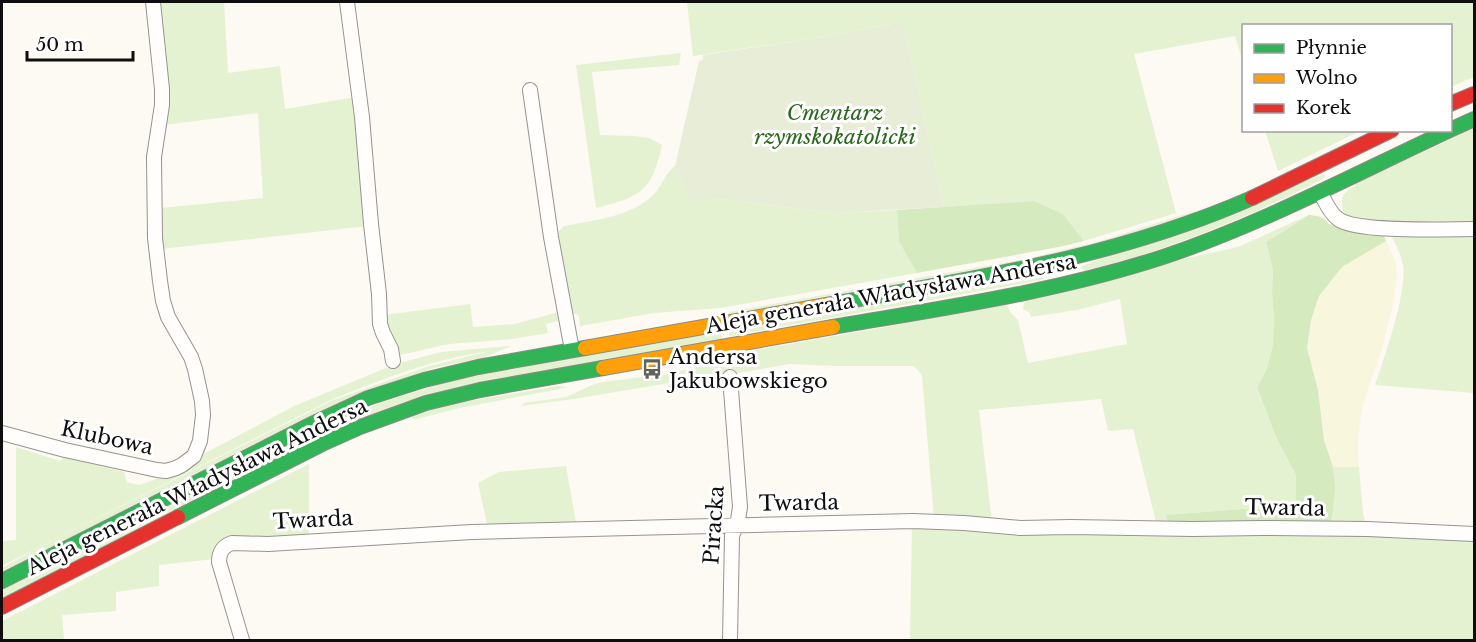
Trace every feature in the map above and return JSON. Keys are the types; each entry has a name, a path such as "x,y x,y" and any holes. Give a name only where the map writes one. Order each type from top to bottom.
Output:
{"main road":[{"path":"1452,103 1474,94"},
{"name":"Aleja generała Władysława Andersa","path":"1452,129 1474,119"},
{"name":"Aleja generała Władysława Andersa","path":"2,581 368,398 467,369 992,276 1064,261 1120,246 1202,219 1253,198 1388,132"},
{"name":"Aleja generała Władysława Andersa","path":"2,607 322,444 360,427 426,403 480,390 1069,284 1186,250 1262,219 1446,132"}],"street":[{"name":"Klubowa","path":"2,434 157,471 166,471 183,465 194,456 197,449 203,415 200,387 191,357 168,317 161,291 155,238 154,157 162,89 153,2"},
{"path":"347,2 362,117 381,324 393,361"},
{"path":"530,90 551,237 572,350"},
{"path":"1320,192 1332,214 1350,224 1383,228 1474,229"},
{"name":"Piracka","path":"730,377 740,507 732,536 730,640"},
{"name":"Twarda","path":"242,640 219,562 222,550 232,543 267,544 472,532 912,521 1020,528 1368,529 1474,534"}],"shaded area":[{"path":"1386,241 1396,263 1397,279 1382,349 1363,404 1359,430 1359,467 1333,467 1324,440 1318,390 1307,347 1311,320 1319,296 1342,267"}],"green space":[{"path":"159,2 224,2 228,73 280,66 285,109 355,97 368,226 161,249 160,208 263,198 258,113 164,125"},
{"path":"687,2 1474,2 1474,77 1452,87 1452,24 1242,24 1242,59 1235,36 1134,54 1176,213 1084,241 1063,214 1034,201 944,207 903,22 823,37 693,56"},
{"name":"Cmentarz rzymskokatolicki","path":"903,22 944,207 834,213 723,199 690,201 675,166 699,61 703,60 703,55"},
{"path":"681,53 679,65 592,72 600,135 649,138 662,145 654,173 642,190 624,200 596,208 576,65"},
{"path":"1474,128 1474,226 1368,223 1347,216 1343,212 1343,196 1355,184"},
{"path":"1266,132 1358,132 1278,171"},
{"path":"675,166 690,200 723,199 834,213 897,210 899,242 917,273 720,308 654,313 580,326 579,316 571,314 558,237 559,231 564,226 612,216 636,207 655,193"},
{"path":"1324,174 1325,178 1283,199 1196,236 1085,271 1081,268 1082,266"},
{"path":"1034,201 1063,214 1084,241 917,273 899,242 897,210"},
{"path":"1195,211 1195,213 1131,234 1030,260 729,314 729,312 1030,258 1100,241"},
{"path":"1309,215 1266,242 1273,270 1273,345 1267,368 1257,389 1276,437 1296,475 1296,507 1290,513 1242,509 1167,515 1169,526 1157,526 1133,429 1108,431 1101,399 979,410 992,523 934,519 922,375 914,366 790,364 732,374 731,358 734,354 1007,305 1018,320 1028,363 1127,344 1120,299 1077,310 1031,317 1030,313 1023,309 1024,303 1188,258 1238,247"},
{"path":"1309,215 1323,218 1329,224 1362,232 1382,231 1386,241 1342,267 1319,296 1311,320 1307,348 1318,390 1324,440 1333,467 1335,487 1330,526 1169,526 1166,515 1242,509 1290,513 1296,507 1296,475 1276,437 1257,388 1267,368 1273,345 1273,270 1266,242"},
{"path":"1474,232 1474,393 1375,385 1402,292 1403,265 1392,238 1394,233"},
{"path":"1043,275 1042,280 729,335 729,331"},
{"path":"470,304 473,327 515,324 559,312 560,317 558,321 546,324 548,333 512,339 449,344 396,356 384,315"},
{"path":"721,331 722,339 455,388 2,599 2,590 315,431 380,403 453,380"},
{"path":"511,346 485,357 430,369 2,572 2,568 36,549 333,400 429,366 486,352 428,364 333,399 2,566 2,541 16,540 16,447 60,461 64,457 124,472 127,482 139,485 171,474 196,458 294,406 396,364 441,352"},
{"path":"723,361 728,373 521,406 524,403 566,397 602,382 667,374"},
{"path":"558,386 568,387 460,408 417,419 413,419 412,416 457,403"},
{"path":"309,464 309,539 242,538 214,559 159,565 159,586 116,592 116,611 62,615 64,640 2,640 2,621"},
{"path":"566,466 576,522 541,523 535,527 488,528 478,483 499,472"},
{"path":"1333,467 1359,467 1366,526 1330,526 1334,497"},
{"path":"912,524 1474,536 1474,640 910,640"}],"traffic: fast":[{"path":"1452,129 1474,119"},
{"path":"833,327 1041,290 1163,257 1272,214 1446,132"},
{"path":"843,302 1000,273 1102,250 1202,218 1252,198"},
{"path":"2,581 368,398 424,380 478,367 585,348"},
{"path":"178,517 322,444 360,427 426,403 480,390 603,368"}],"traffic: slow":[{"path":"585,348 843,302"},
{"path":"603,368 833,327"}],"traffic: jam":[{"path":"1452,103 1474,94"},
{"path":"1252,198 1388,132"},
{"path":"2,607 178,517"}],"place":[{"name":"Andersa Jakubowskiego","path":"652,369"}]}
